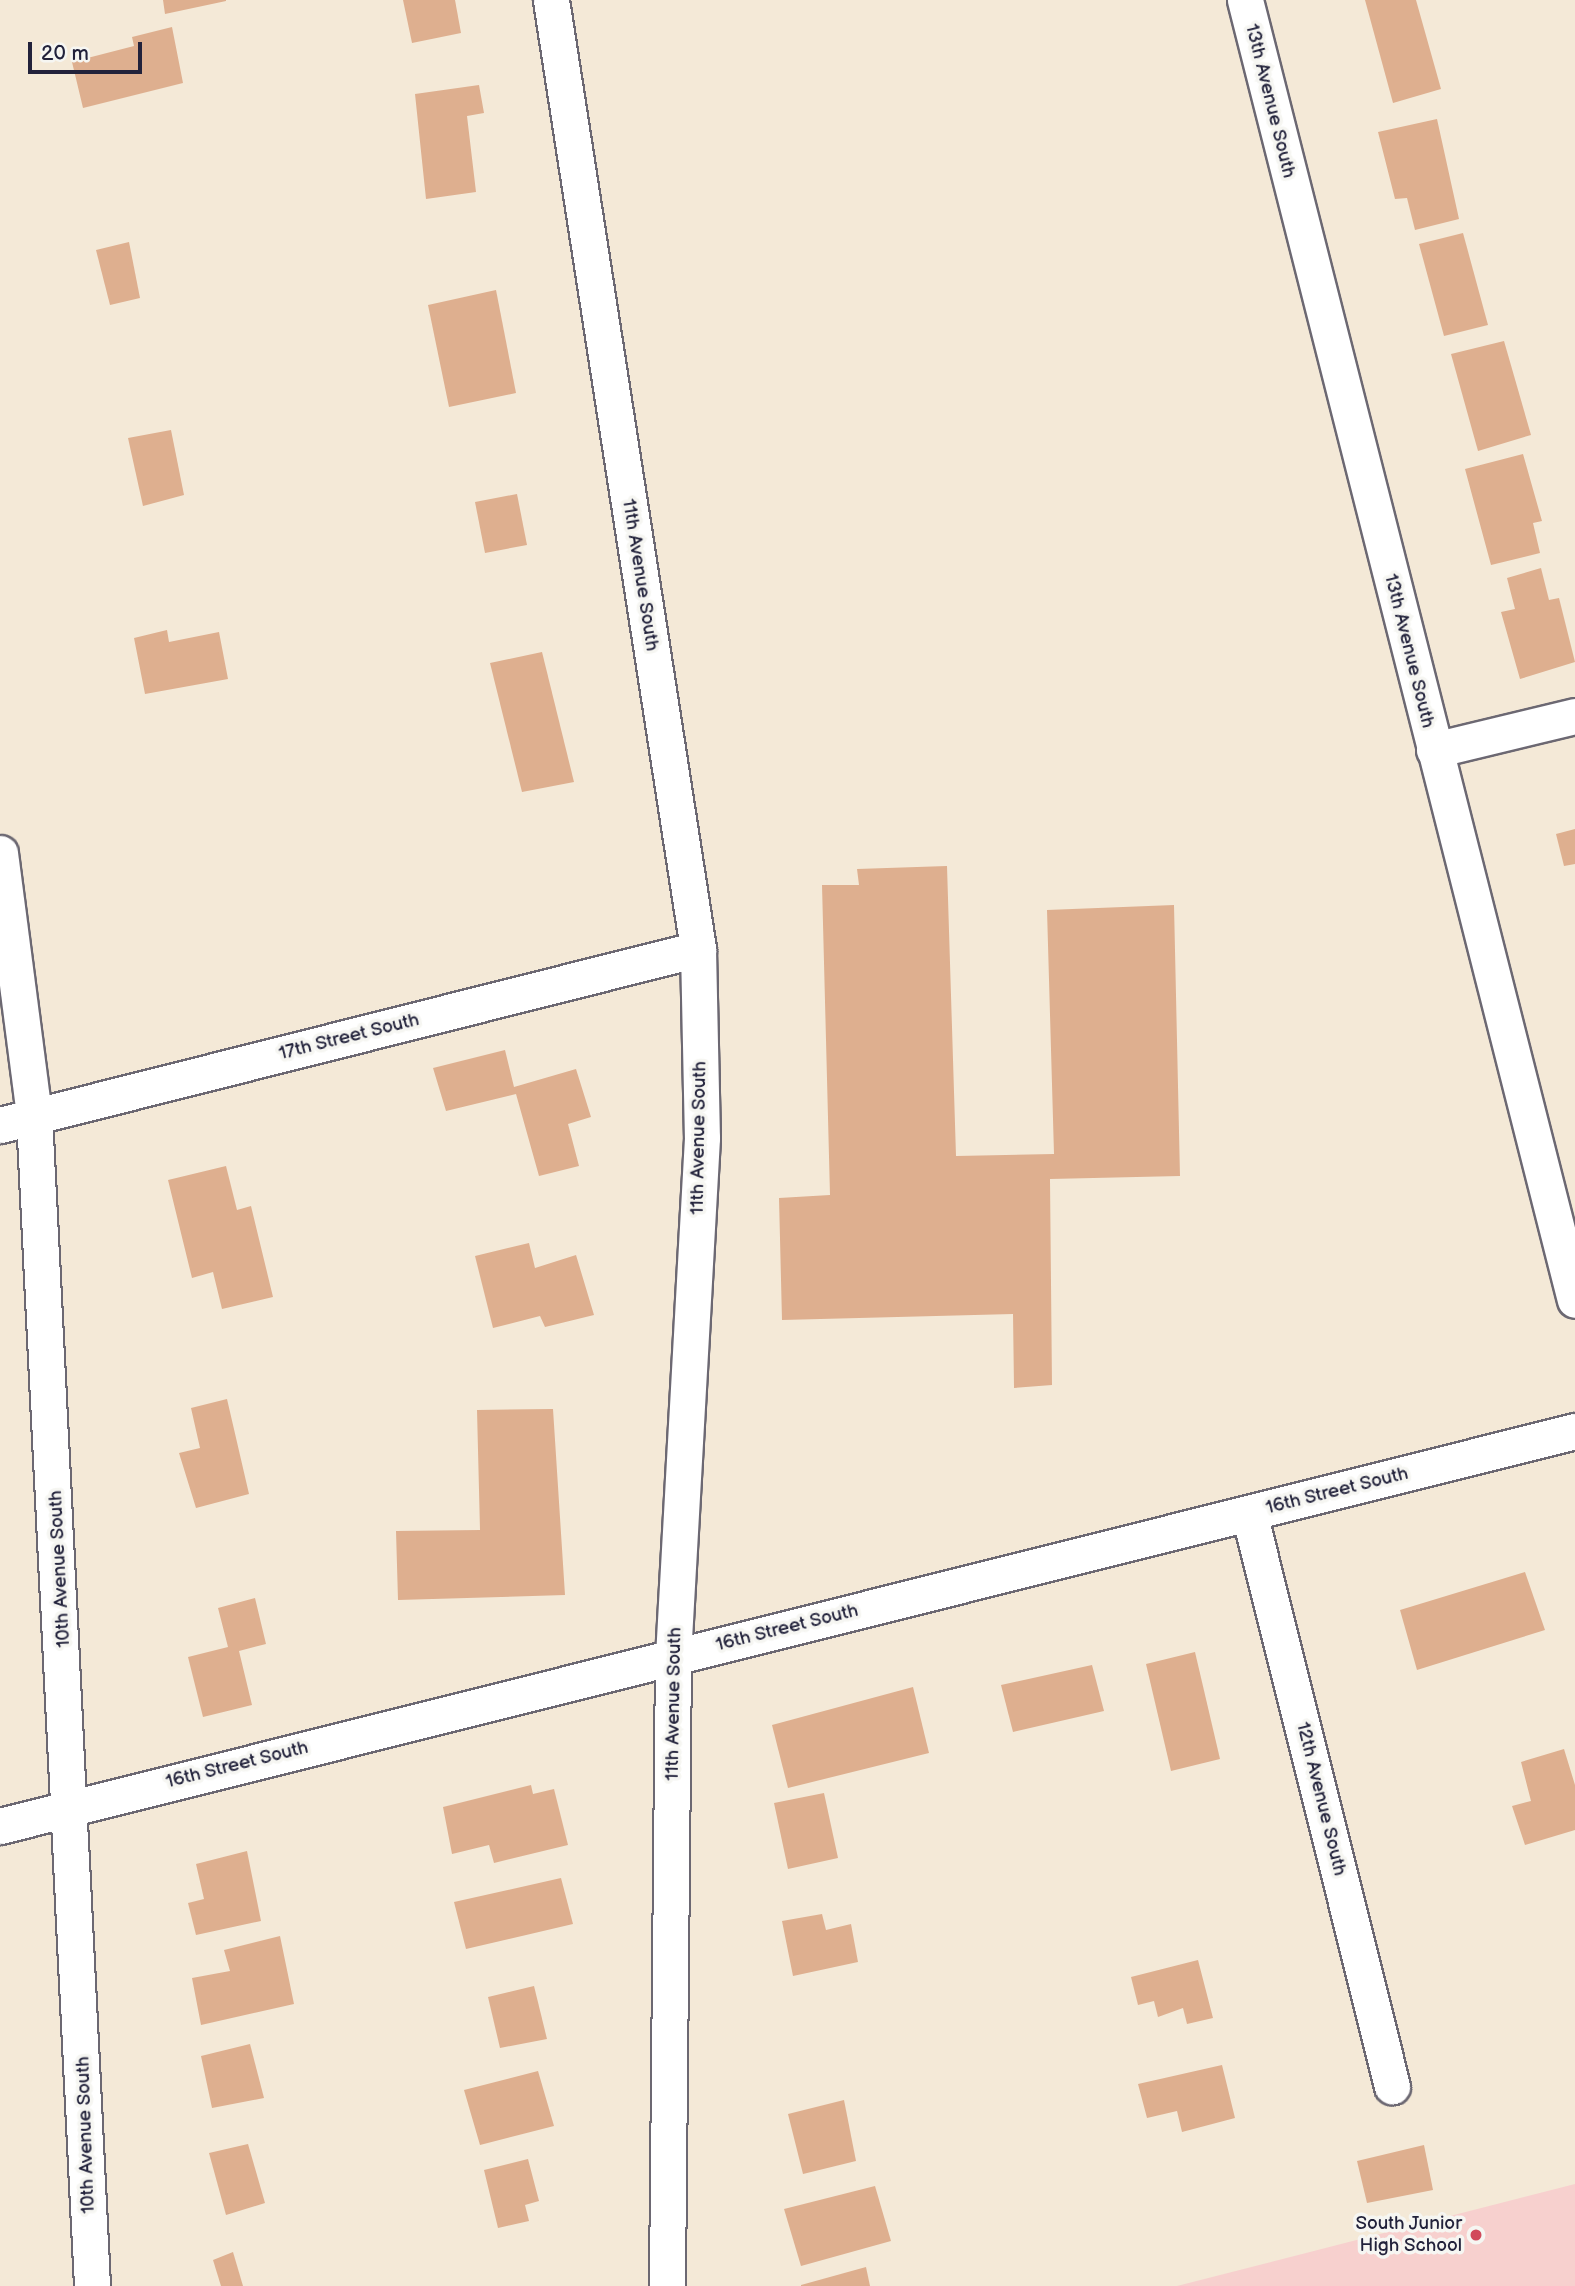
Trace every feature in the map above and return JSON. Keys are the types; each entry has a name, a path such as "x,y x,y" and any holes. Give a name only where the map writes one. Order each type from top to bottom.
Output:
{"street":[{"name":"11th Avenue South","path":"551,0 698,949 702,1138 673,1656 667,2286"},
{"name":"13th Avenue South","path":"1245,0 1575,1300"},
{"path":"1434,750 1575,716"},
{"name":"10th Avenue South","path":"0,853 34,1116 73,1806 92,2286"},
{"name":"17th Street South","path":"0,1125 698,949"},
{"name":"16th Street South","path":"0,1826 1575,1431"},
{"name":"12th Avenue South","path":"1249,1513 1392,2086"}],"shaded area":[{"name":"South Junior High School","path":"1575,2184 1575,2286 1177,2286"}],"building":[{"path":"163,0 226,0 226,1 165,14"},
{"path":"403,0 455,0 461,33 412,43"},
{"path":"1365,0 1416,0 1441,89 1393,103"},
{"path":"172,27 183,83 83,108 72,62 134,46 132,37"},
{"path":"479,85 484,113 467,116 476,192 426,199 415,94"},
{"path":"1437,119 1459,219 1415,230 1407,198 1395,199 1378,132"},
{"path":"1463,233 1488,325 1444,336 1419,244"},
{"path":"129,242 140,298 110,305 96,250"},
{"path":"496,290 516,393 449,407 428,305"},
{"path":"1504,341 1531,435 1478,451 1451,354"},
{"path":"171,430 184,495 143,506 128,438"},
{"path":"1523,454 1542,521 1533,523 1540,553 1491,565 1465,469"},
{"path":"517,494 527,545 485,553 475,502"},
{"path":"1541,568 1549,600 1559,598 1575,662 1520,679 1501,612 1515,609 1507,578"},
{"path":"167,630 169,642 219,632 228,679 145,694 134,638"},
{"path":"542,652 574,782 522,792 490,663"},
{"path":"1575,829 1575,864 1564,866 1556,834"},
{"path":"947,866 956,1156 1054,1154 1047,910 1174,905 1180,1176 1050,1179 1052,1385 1014,1388 1013,1314 782,1320 779,1198 830,1195 822,885 859,885 857,869"},
{"path":"505,1050 514,1087 576,1069 591,1117 568,1124 579,1166 539,1176 516,1094 446,1111 433,1068"},
{"path":"226,1166 237,1210 251,1206 273,1297 222,1309 213,1272 192,1278 168,1180"},
{"path":"529,1243 535,1268 576,1255 594,1315 545,1327 540,1316 493,1328 475,1256"},
{"path":"227,1399 249,1494 196,1508 179,1453 200,1448 191,1408"},
{"path":"553,1409 565,1595 398,1600 396,1531 480,1530 477,1410"},
{"path":"1525,1572 1545,1630 1417,1670 1400,1610"},
{"path":"255,1598 266,1644 239,1651 252,1705 203,1717 188,1657 228,1647 218,1608"},
{"path":"1195,1652 1220,1759 1171,1771 1146,1664"},
{"path":"1092,1665 1104,1711 1013,1732 1001,1685"},
{"path":"913,1687 929,1753 788,1788 772,1725"},
{"path":"1564,1749 1575,1785 1575,1830 1525,1845 1512,1806 1531,1801 1521,1762"},
{"path":"531,1785 533,1794 554,1789 568,1845 494,1863 489,1845 452,1854 443,1807"},
{"path":"824,1793 838,1858 788,1869 774,1803"},
{"path":"247,1851 261,1921 196,1935 188,1903 204,1899 196,1864"},
{"path":"561,1878 573,1924 466,1949 454,1902"},
{"path":"822,1914 826,1930 851,1924 858,1962 793,1976 782,1921"},
{"path":"280,1936 294,2004 201,2025 192,1978 230,1971 224,1950"},
{"path":"1198,1960 1213,2018 1187,2024 1183,2008 1158,2017 1154,2001 1138,2005 1131,1977"},
{"path":"534,1986 547,2039 500,2048 488,1997"},
{"path":"250,2044 264,2098 212,2108 201,2056"},
{"path":"1222,2065 1235,2118 1182,2132 1177,2111 1147,2118 1138,2084"},
{"path":"538,2071 554,2126 480,2145 464,2090"},
{"path":"844,2100 856,2161 803,2174 788,2114"},
{"path":"248,2144 265,2203 226,2215 209,2153"},
{"path":"1424,2145 1433,2190 1367,2203 1357,2161"},
{"path":"528,2159 539,2201 525,2205 529,2221 498,2228 484,2170"},
{"path":"875,2186 891,2241 801,2266 784,2209"},
{"path":"233,2252 243,2286 221,2286 213,2260"},
{"path":"866,2267 870,2286 801,2286 801,2285"}],"place":[{"name":"South Junior High School","path":"1476,2235"}]}
